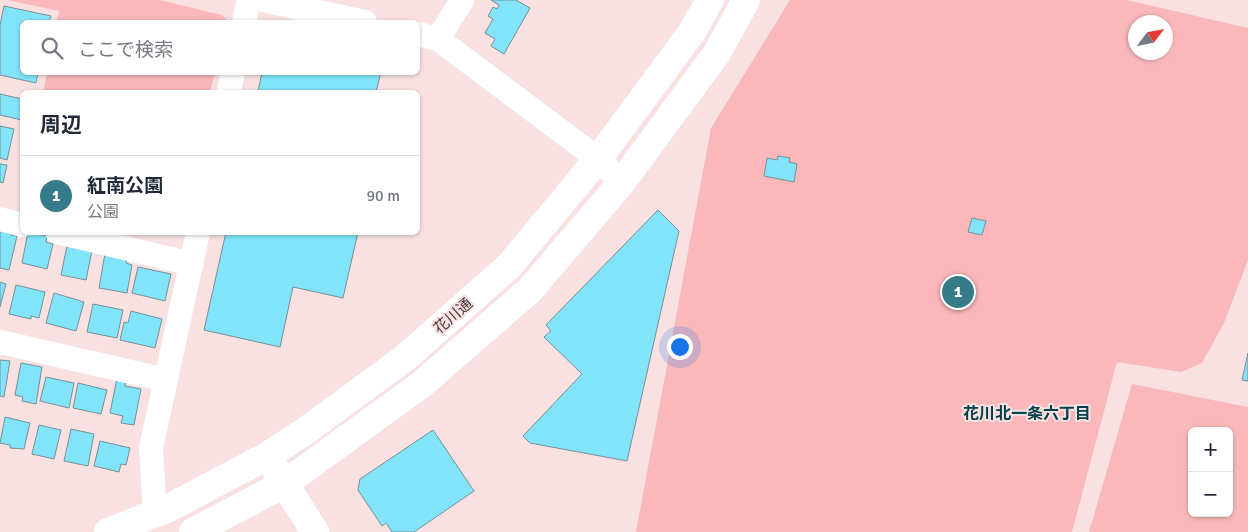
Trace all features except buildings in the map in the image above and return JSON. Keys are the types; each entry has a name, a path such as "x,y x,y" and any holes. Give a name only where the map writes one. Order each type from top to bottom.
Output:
{"street":[{"path":"244,20 249,0"},
{"path":"262,0 356,20"},
{"path":"462,0 428,36 598,159 622,182"},
{"name":"花川通","path":"108,532 155,513 268,456 405,358 509,266 598,159 692,32 710,0"},
{"name":"花川通","path":"193,532 284,484 422,384 530,290 622,182 717,53 746,0"},
{"path":"229,90 232,75"},
{"path":"0,219 20,224"},
{"path":"70,235 192,264"},
{"path":"155,513 151,448 197,235"},
{"path":"0,342 166,380"},
{"path":"268,456 315,532"}],"shaded area":[{"path":"7,0 160,0 222,15 226,20 57,20 59,11"},
{"path":"790,0 1127,0 1248,28 1248,260 1224,323 1202,363 1181,372 1117,362 1072,532 636,532 711,128"},
{"path":"46,75 214,75 211,90 43,90"},
{"path":"1132,384 1248,407 1248,532 1089,532"}],"place":[{"name":"紅南公園","path":"958,292"}],"district":[{"name":"花川北一条六丁目","path":"1027,413"}]}
